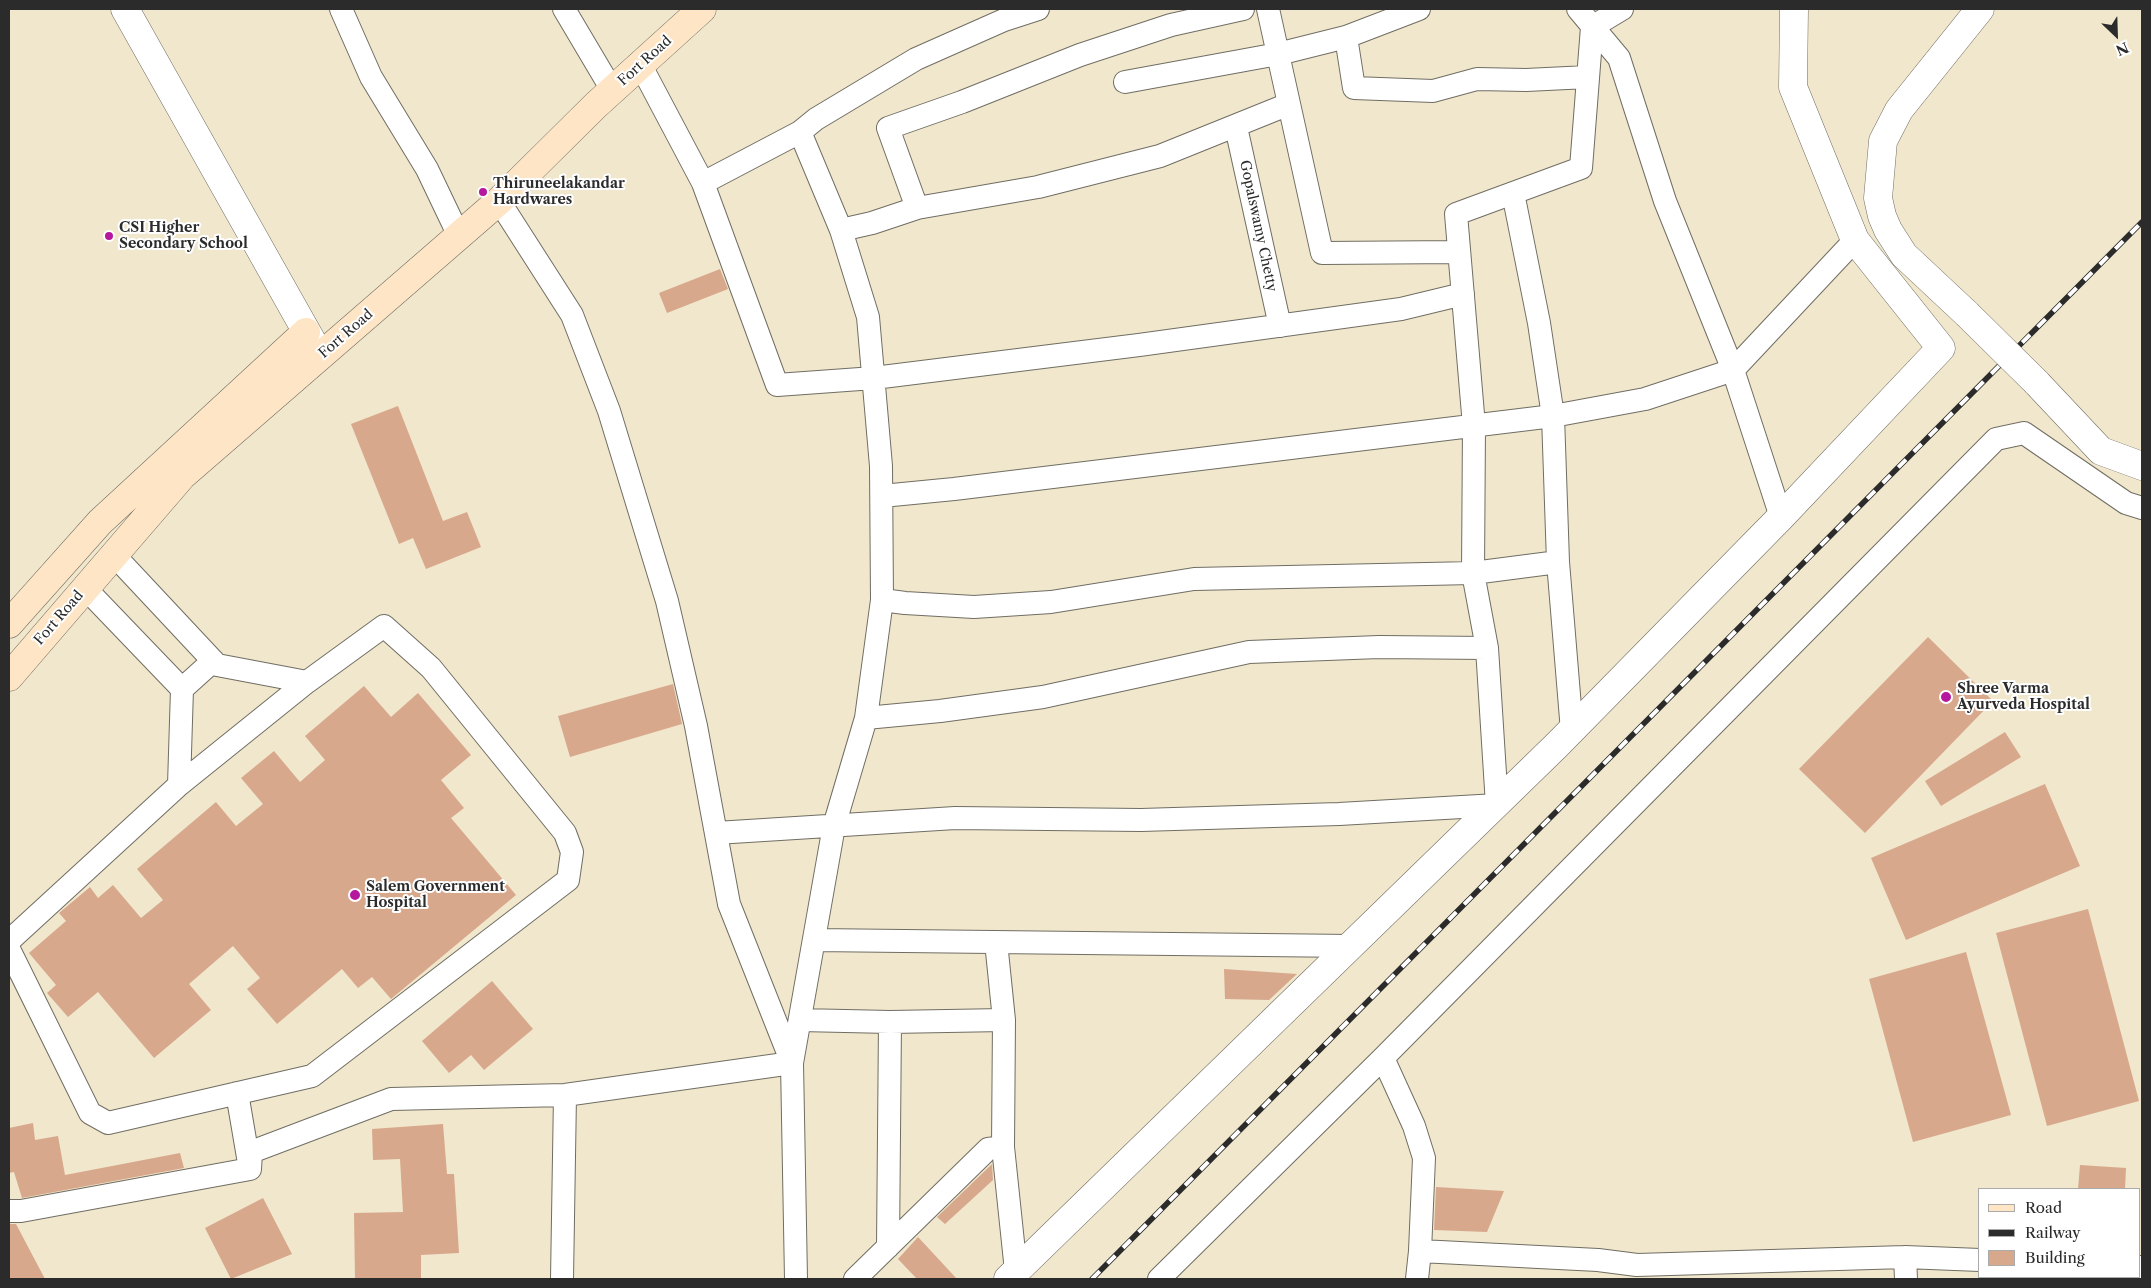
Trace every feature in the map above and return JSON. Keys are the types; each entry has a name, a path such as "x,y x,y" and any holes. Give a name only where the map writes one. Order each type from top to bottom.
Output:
{"main road":[{"name":"Fort Road","path":"9,677 182,476 499,201 612,90 702,9"},
{"path":"9,624 100,522 306,332"}],"street":[{"path":"125,9 320,356"},
{"path":"341,9 371,77 427,169 459,236"},
{"path":"564,9 612,90"},
{"path":"703,182 800,132 816,119 916,59 1004,20 1038,9"},
{"path":"917,208 888,128 962,102 1080,55 1172,25 1243,9"},
{"path":"1268,9 1322,253 1459,252"},
{"path":"1125,82 1278,54 1346,37 1418,9"},
{"path":"1578,9 1619,58 1665,201 1733,370 1781,517"},
{"path":"1592,27 1622,9"},
{"path":"1012,1275 1572,731 1781,517 1941,348 1855,240 1793,87 1794,9"},
{"path":"1980,9 1899,110 1883,141 1878,198 1882,216 1904,255 1974,321 2101,451 2142,466"},
{"path":"1496,805 1487,648 1473,573 1474,426 1456,214 1581,168 1592,27"},
{"path":"1346,37 1354,88 1432,92 1477,79 1526,80 1588,77"},
{"path":"640,64 703,182 777,386 874,378 1280,326 1401,309 1463,294"},
{"path":"841,230 917,208 1038,187 1160,156 1236,127 1289,104"},
{"name":"Gopalswamy Chetty","path":"1236,127 1280,326"},
{"path":"796,1279 792,1063 834,826 866,718 882,600 882,466 868,317 841,230 800,132"},
{"path":"1513,193 1540,323 1553,416 1558,562 1572,731"},
{"path":"499,201 572,315 609,411 668,601 696,726 729,904 792,1063"},
{"path":"882,496 954,489 1553,416 1645,399 1733,370 1855,240"},
{"path":"1167,1275 1996,439 2024,433 2126,503 2142,508"},
{"path":"114,555 217,665 307,682"},
{"path":"882,600 974,607 1051,602 1194,579 1473,573 1558,562"},
{"path":"86,588 182,689"},
{"path":"9,941 179,785 307,682 384,626 431,668 565,833 572,852 568,880 312,1076 108,1123 90,1113 9,949"},
{"path":"866,718 940,711 1042,697 1249,652 1379,647 1487,648"},
{"path":"179,785 182,689 213,660"},
{"path":"716,833 955,818 1141,820 1339,814 1496,805"},
{"path":"814,940 1352,946"},
{"path":"996,942 1004,1020 1003,1147 1012,1275"},
{"path":"800,1020 890,1022 1004,1020"},
{"path":"888,1247 890,1022"},
{"path":"1383,1058 1414,1126 1424,1158 1417,1279"},
{"path":"250,1169 251,1152 391,1099 566,1095 792,1063"},
{"path":"237,1093 250,1169"},
{"path":"562,1279 566,1095"},
{"path":"855,1279 988,1149 1003,1147"},
{"path":"9,1211 21,1211 250,1169"},
{"path":"1420,1251 1598,1260 1637,1272 1905,1257 1978,1260"},
{"path":"1905,1257 1906,1279"}],"building":[{"path":"720,269 728,289 667,313 659,293"},
{"path":"398,406 443,521 467,512 481,547 426,569 413,538 399,544 351,424"},
{"path":"1928,637 1993,701 1865,833 1799,769"},
{"path":"673,684 682,724 570,757 558,716"},
{"path":"364,686 391,717 418,693 471,755 441,780 464,808 451,818 516,895 391,999 372,977 358,988 342,969 277,1024 247,989 260,978 233,946 189,984 211,1010 154,1058 98,992 68,1017 47,993 56,985 29,953 66,921 59,913 90,887 98,898 113,885 141,918 163,900 137,869 216,802 236,826 263,804 241,778 274,751 300,782 325,760 305,736"},
{"path":"2005,732 2021,757 1941,806 1925,781"},
{"path":"2045,784 2080,866 1906,940 1871,858"},
{"path":"2088,909 2139,1101 2047,1126 1996,933"},
{"path":"1966,952 2011,1115 1913,1142 1869,979"},
{"path":"1224,969 1297,974 1269,1000 1225,999"},
{"path":"492,981 533,1029 484,1070 471,1055 449,1073 422,1041"},
{"path":"33,1123 35,1140 58,1136 65,1175 180,1153 184,1168 22,1198 14,1172 9,1173 9,1128"},
{"path":"443,1124 447,1174 454,1174 459,1253 421,1255 421,1279 355,1279 354,1213 403,1212 400,1159 373,1160 372,1129"},
{"path":"992,1164 993,1180 945,1224 937,1217"},
{"path":"2080,1165 2126,1168 2125,1188 2078,1188"},
{"path":"1436,1187 1504,1191 1487,1232 1434,1230"},
{"path":"263,1198 292,1254 231,1279 205,1228"},
{"path":"9,1224 16,1224 45,1279 9,1279"},
{"path":"918,1237 957,1279 917,1279 898,1259"}],"railway":[{"path":"1092,1279 2142,222"}],"place":[{"name":"Thiruneelakandar Hardwares","path":"483,192"},
{"name":"CSI Higher Secondary School","path":"109,236"},
{"name":"Shree Varma Ayurveda Hospital","path":"1946,697"},
{"name":"Salem Government Hospital","path":"355,895"}]}
